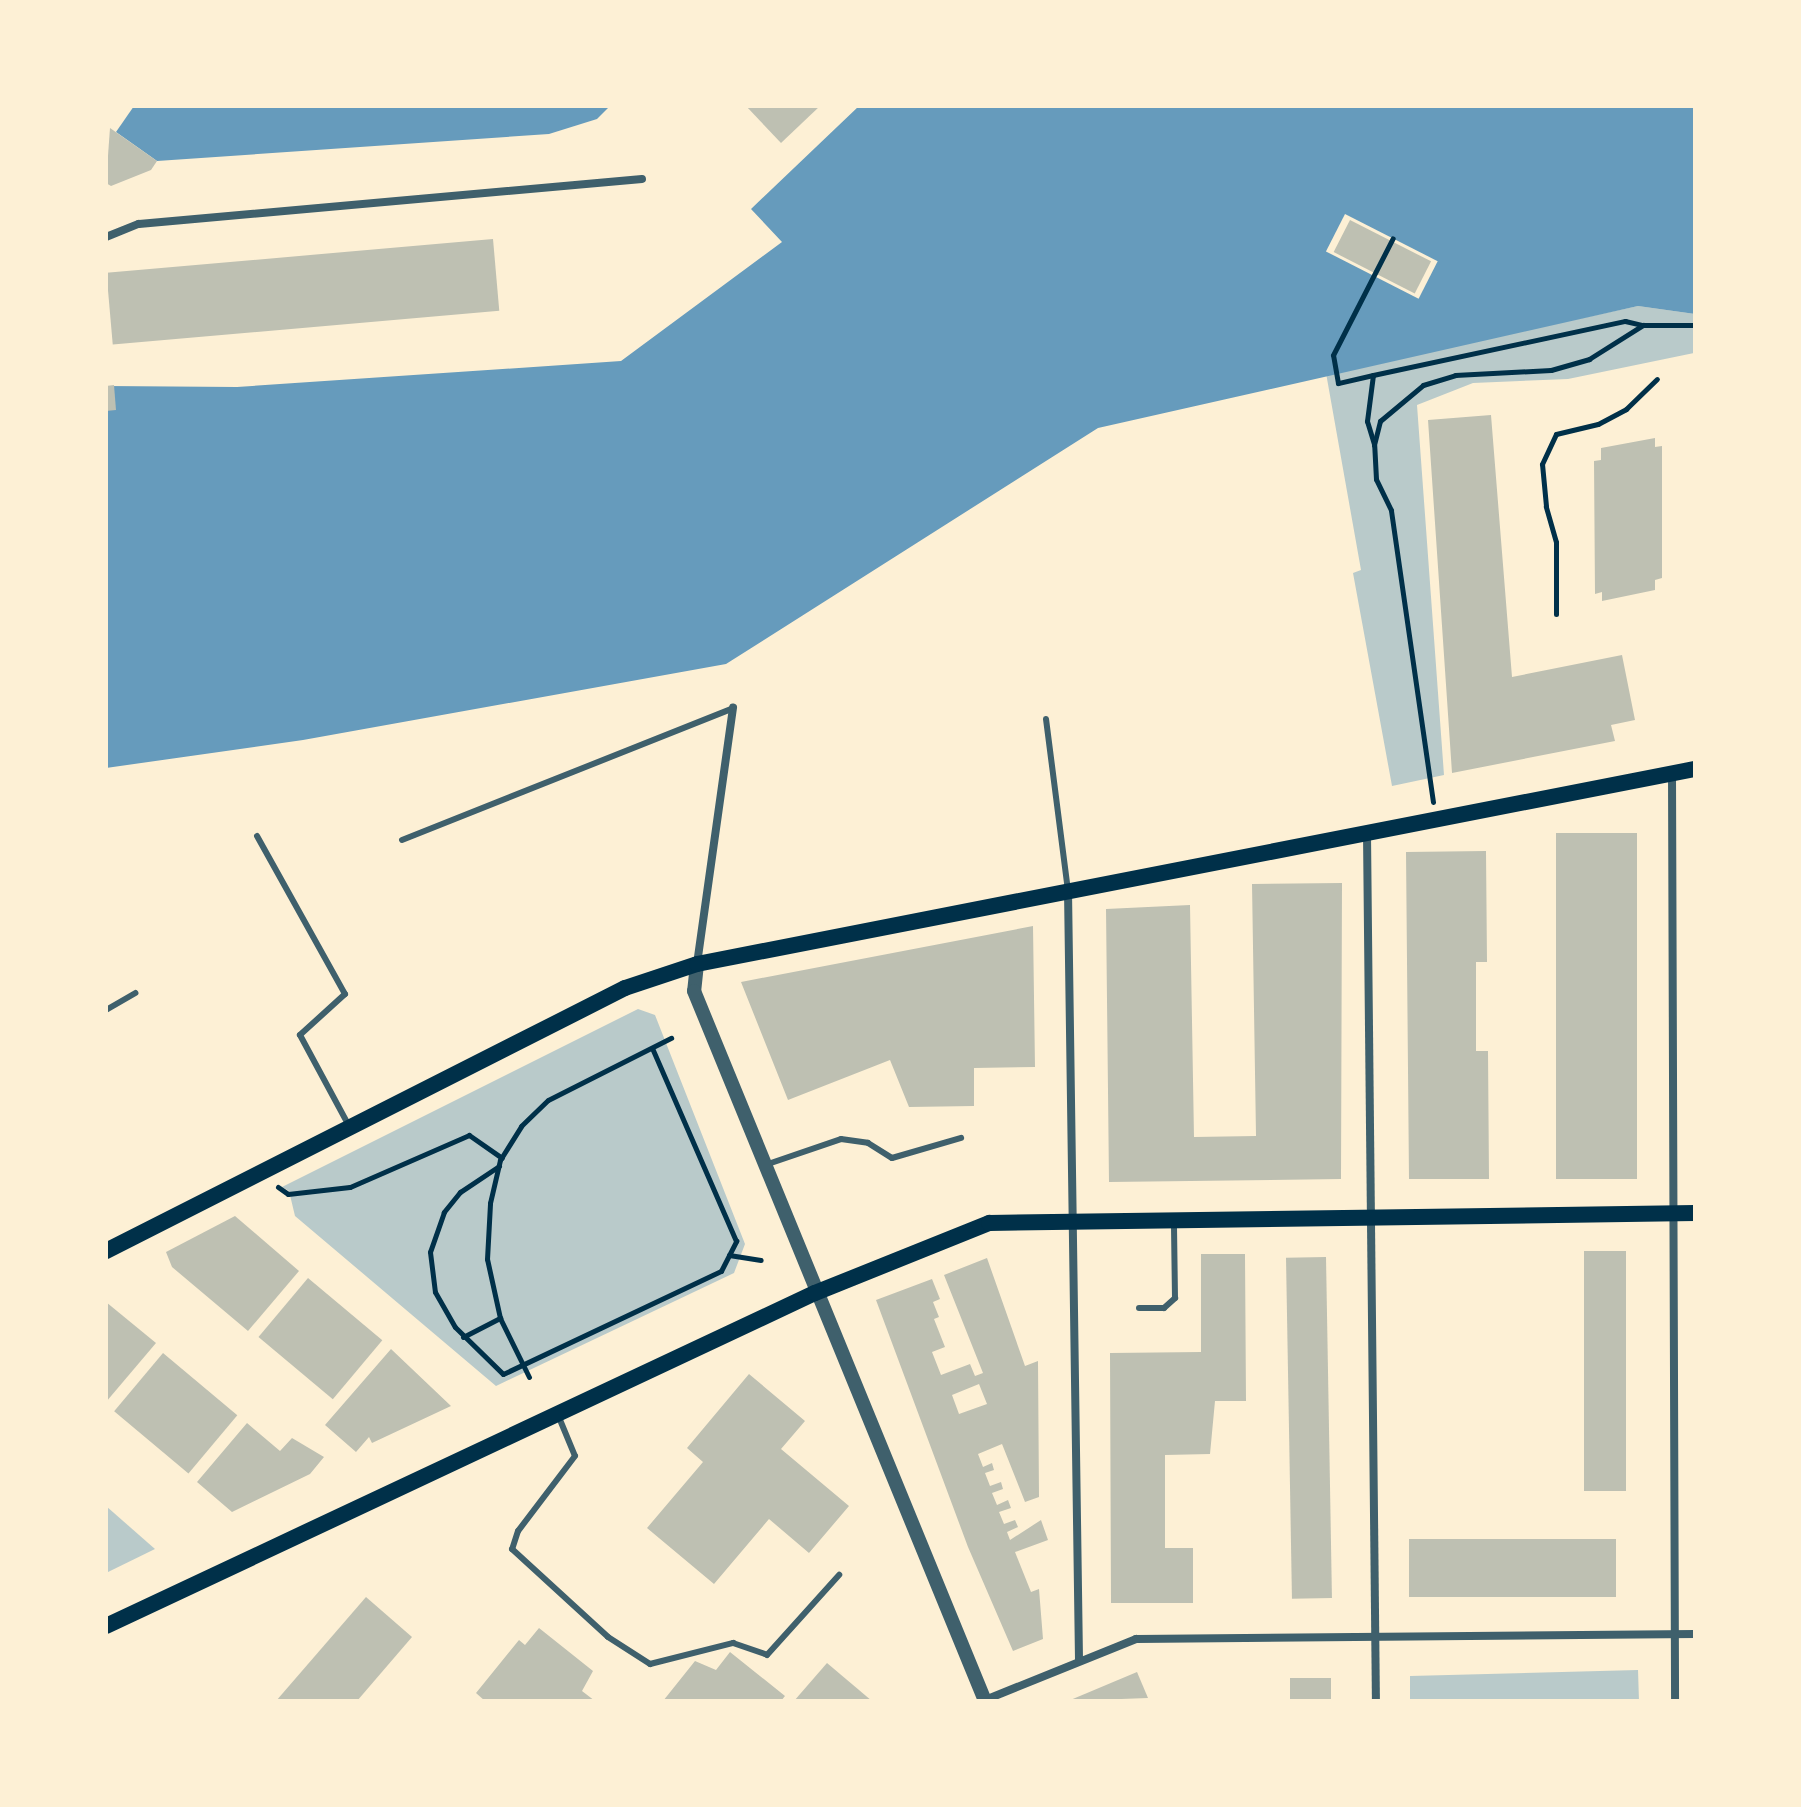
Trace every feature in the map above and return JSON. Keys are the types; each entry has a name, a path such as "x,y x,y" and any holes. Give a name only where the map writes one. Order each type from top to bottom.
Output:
{"main road":[{"path":"106,1251 625,988 697,964 1695,769"},
{"path":"106,1626 815,1293 989,1223 1072,1219 1695,1213"}],"street":[{"path":"106,237 139,224 642,179"},
{"path":"733,708 694,991 815,1293 985,1700 1136,1639 1695,1634"},
{"path":"1672,773 1675,1701"},
{"path":"1367,832 1376,1701"},
{"path":"1068,891 1079,1660"}],"lane":[{"path":"402,840 733,708"},
{"path":"1046,719 1068,891"},
{"path":"257,836 345,994 300,1035 349,1126"},
{"path":"106,1010 136,993"},
{"path":"764,1166 841,1139 868,1143 892,1158 961,1138"},
{"path":"1139,1308 1164,1308 1175,1298 1174,1219"},
{"path":"557,1413 575,1456 518,1531 512,1549 608,1637 650,1664 733,1643 767,1655 839,1575"}],"path":[{"path":"1393,238 1333,355 1338,383 1625,321 1643,325 1695,325"},
{"path":"1374,445 1380,421 1423,385 1455,375 1551,370 1589,359 1643,325"},
{"path":"1373,375 1367,421 1374,445 1376,479 1391,510 1435,819"},
{"path":"1556,614 1556,542 1542,464 1556,434 1598,424 1626,409 1657,379"},
{"path":"529,1377 500,1318 487,1259 490,1203 502,1158 521,1126 548,1100 671,1038"},
{"path":"499,1166 482,1174 444,1212 430,1252 435,1292 463,1337 503,1374 721,1271 736,1241 652,1048"},
{"path":"277,1186 288,1194 350,1187 469,1135 502,1158"},
{"path":"729,1255 761,1260"},
{"path":"463,1337 500,1318"}],"shaded area":[{"path":"1638,306 1695,314 1694,353 1568,379 1473,383 1417,405 1444,775 1392,786 1353,573 1361,570 1326,373"},
{"path":"638,1009 655,1015 745,1244 734,1273 496,1386 295,1216 289,1191 282,1187"},
{"path":"106,1506 155,1549 106,1573"},
{"path":"1638,1670 1639,1701 1410,1701 1410,1676"}],"water":[{"path":"134,106 610,106 597,119 549,134 157,161 116,132"},
{"path":"859,106 1695,106 1695,314 1638,306 1098,428 726,664 303,740 106,768 106,386 237,387 621,361 782,242 751,209"}],"pier":[{"path":"1345,214 1438,261 1419,299 1326,251"}],"building":[{"path":"746,106 820,106 781,143"},
{"path":"110,128 157,161 151,170 111,186 106,183"},
{"path":"1350,220 1431,261 1415,293 1334,252"},
{"path":"493,239 499,311 113,345 106,273"},
{"path":"114,385 116,410 106,411 106,386"},
{"path":"1491,415 1512,677 1622,655 1635,720 1611,725 1615,741 1452,773 1428,420"},
{"path":"1655,438 1655,447 1662,446 1662,578 1655,580 1655,590 1602,601 1602,592 1595,594 1594,461 1601,460 1601,448"},
{"path":"1556,833 1637,833 1637,1179 1556,1179"},
{"path":"1486,851 1487,962 1476,962 1476,1051 1488,1051 1489,1179 1409,1179 1406,852"},
{"path":"1342,883 1341,1179 1109,1182 1106,909 1190,905 1194,1137 1256,1136 1252,884"},
{"path":"1033,926 1035,1067 974,1068 974,1106 909,1107 890,1060 788,1100 741,982"},
{"path":"235,1216 299,1271 248,1331 172,1267 166,1252"},
{"path":"1584,1251 1626,1251 1626,1491 1584,1491"},
{"path":"1201,1254 1245,1254 1246,1401 1215,1401 1210,1454 1165,1455 1165,1548 1193,1548 1193,1603 1111,1603 1110,1353 1201,1352"},
{"path":"1326,1257 1332,1598 1292,1599 1286,1258"},
{"path":"987,1258 1025,1366 1038,1361 1039,1497 1025,1502 1002,1444 978,1454 983,1467 992,1463 994,1470 985,1473 990,1486 1001,1482 1003,1489 992,1493 997,1505 1008,1500 1011,1508 999,1512 1004,1524 1015,1520 1018,1527 1007,1532 1010,1540 1041,1520 1048,1540 1015,1552 1031,1592 1039,1589 1043,1639 1013,1651 968,1547 876,1300 932,1279 940,1299 933,1302 939,1317 934,1319 945,1347 932,1352 941,1375 970,1364 975,1376 983,1373 944,1275","holes":["979,1384 987,1404 959,1414 952,1395"]},
{"path":"308,1278 382,1340 333,1399 259,1337"},
{"path":"106,1302 156,1343 106,1402"},
{"path":"391,1349 451,1406 372,1443 369,1437 356,1452 325,1425"},
{"path":"163,1353 237,1415 188,1474 114,1411"},
{"path":"749,1374 805,1421 781,1449 849,1506 809,1553 769,1519 714,1584 647,1528 703,1462 687,1448"},
{"path":"247,1423 280,1451 292,1438 324,1457 310,1474 232,1512 197,1482"},
{"path":"1409,1539 1616,1539 1616,1597 1409,1597"},
{"path":"366,1597 412,1637 357,1701 276,1701"},
{"path":"539,1628 593,1671 582,1691 595,1701 485,1701 476,1693 519,1640 525,1645"},
{"path":"730,1652 785,1696 781,1701 663,1701 695,1661 716,1670"},
{"path":"827,1663 872,1701 794,1701"},
{"path":"1137,1672 1148,1698 1068,1701"},
{"path":"1290,1678 1331,1678 1331,1701 1290,1701"}]}
